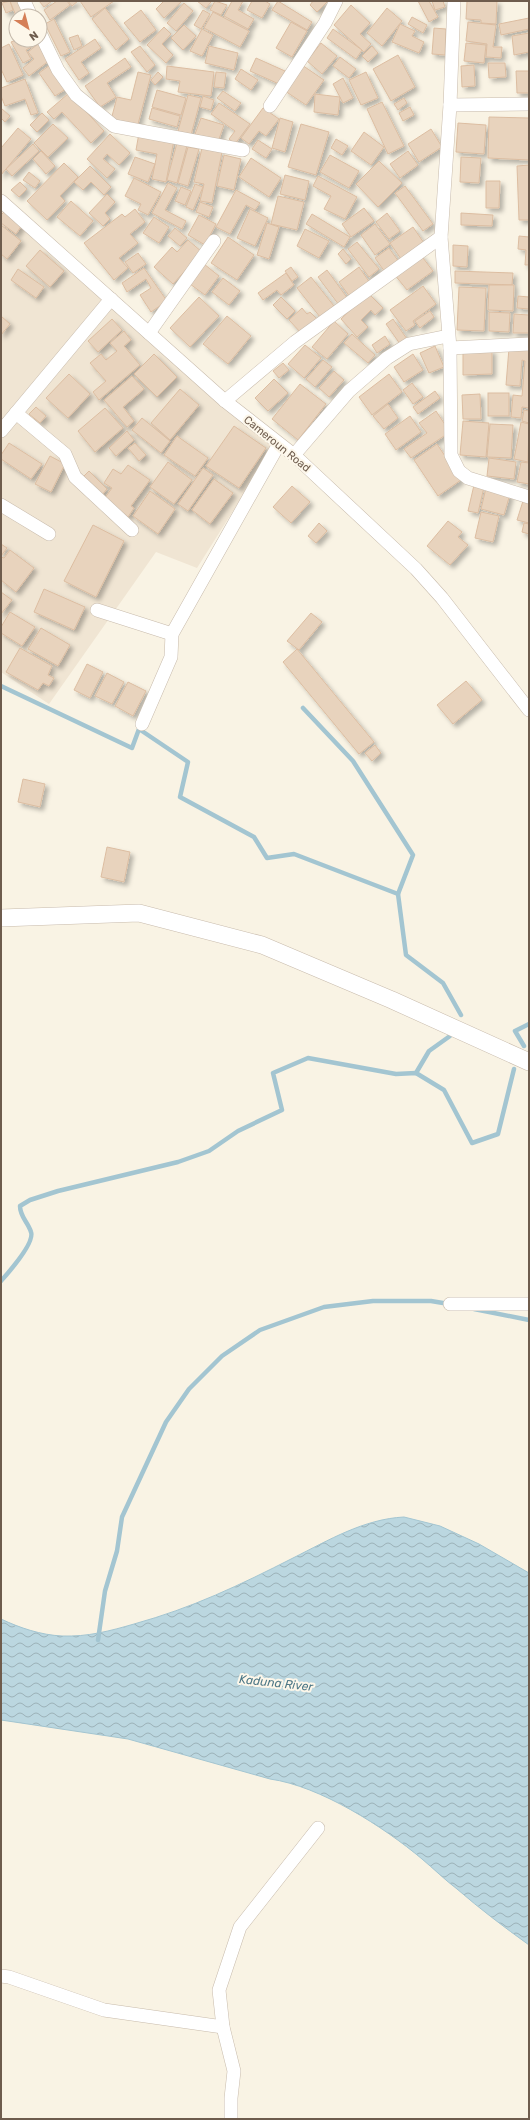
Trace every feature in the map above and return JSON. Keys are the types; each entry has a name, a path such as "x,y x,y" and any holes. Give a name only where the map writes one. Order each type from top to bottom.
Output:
{"street":[{"path":"270,106 325,24 336,1"},
{"path":"454,1 450,105 441,237 449,342 451,455 459,471 468,478 529,497"},
{"path":"47,48 58,70 76,95 114,126 243,150"},
{"path":"450,105 529,104"},
{"name":"Cameroun Road","path":"2,203 225,401 294,456 416,569 442,598 529,710"},
{"path":"225,401 295,342 441,237"},
{"path":"149,333 214,241"},
{"path":"1,431 111,299"},
{"path":"294,456 349,391 387,358 409,344 449,342 529,344"},
{"path":"16,413 65,454 75,477 132,530"},
{"path":"142,724 171,657 172,634 280,444"},
{"path":"1,505 49,534"},
{"path":"97,610 172,634"},
{"path":"1,918 138,913 262,945 392,1000 529,1062"},
{"path":"450,1304 529,1304"},
{"path":"231,2119 231,2098 234,2070 223,2027 219,1990 240,1927 318,1828"},
{"path":"1,1976 9,1977 104,2010 223,2027"}],"shaded area":[{"path":"1,200 274,446 197,568 156,552 49,704 1,672"}],"water":[{"name":"Kaduna River","path":"404,1517 440,1526 479,1544 529,1573 529,1945 483,1911 422,1859 389,1834 370,1821 310,1790 128,1739 1,1720 1,1619 31,1630 62,1636 80,1636 116,1629 155,1618 196,1603 361,1526"}],"building":[{"path":"10,1 12,8 8,8 8,12 6,13 2,3"},
{"path":"10,1 22,1 25,8 13,8"},
{"path":"39,1 52,1 44,7"},
{"path":"57,1 67,1 70,5 50,20 47,8"},
{"path":"68,1 78,1 72,6"},
{"path":"80,1 114,1 91,17"},
{"path":"164,1 182,1 164,18 156,9"},
{"path":"197,1 210,1 211,2 206,8"},
{"path":"215,1 227,5 221,15 210,10"},
{"path":"232,1 243,1 238,10 254,19 248,29 224,16"},
{"path":"252,1 265,1 270,4 262,18 247,10"},
{"path":"278,1 312,22 307,30 272,10"},
{"path":"313,1 328,1 317,12 310,5"},
{"path":"418,1 429,1 438,17 429,22"},
{"path":"432,1 443,1 445,7 435,10"},
{"path":"467,1 497,1 496,24 481,23 481,20 466,19"},
{"path":"184,3 193,11 176,31 167,23"},
{"path":"351,5 370,23 360,34 371,44 364,52 334,25"},
{"path":"105,8 129,39 116,50 92,19"},
{"path":"387,8 402,21 382,46 367,33"},
{"path":"141,10 156,30 140,42 124,23"},
{"path":"203,10 210,14 201,29 194,25"},
{"path":"213,12 249,31 240,47 204,28"},
{"path":"412,17 427,25 423,33 408,24"},
{"path":"529,18 529,29 501,35 499,24"},
{"path":"54,19 70,52 61,56 48,30 48,22"},
{"path":"291,22 307,31 292,57 276,48"},
{"path":"468,22 496,25 493,47 502,47 501,58 486,57 487,44 466,41"},
{"path":"400,24 415,31 412,36 424,42 419,53 392,42"},
{"path":"184,25 196,36 183,50 171,38"},
{"path":"164,27 171,34 162,44 173,55 166,63 147,45"},
{"path":"434,28 446,29 445,55 432,54"},
{"path":"202,29 213,35 202,56 190,51"},
{"path":"333,29 362,50 356,59 327,38"},
{"path":"529,33 529,52 514,55 512,36"},
{"path":"78,35 82,46 74,50 69,38"},
{"path":"95,39 101,48 81,62 89,73 79,80 65,59"},
{"path":"321,43 337,56 322,74 307,61"},
{"path":"466,43 486,45 484,63 464,61"},
{"path":"8,44 8,48 11,48 23,75 7,82 1,69 1,48"},
{"path":"140,46 155,65 147,72 131,52"},
{"path":"209,46 238,53 234,70 205,63"},
{"path":"372,46 378,53 368,62 362,56"},
{"path":"14,48 30,48 26,50 31,59 23,63"},
{"path":"33,48 41,48 50,60 29,76 23,68 34,59 28,52"},
{"path":"398,55 415,87 391,101 373,69"},
{"path":"340,57 356,69 349,78 333,66"},
{"path":"125,58 131,67 107,83 116,97 100,107 85,86"},
{"path":"256,58 285,71 279,84 250,71"},
{"path":"488,63 505,63 506,77 489,78"},
{"path":"50,65 66,89 55,96 39,73"},
{"path":"302,65 324,80 306,105 285,91"},
{"path":"474,65 475,86 462,87 461,66"},
{"path":"167,66 214,72 211,96 178,92 180,81 166,79"},
{"path":"241,69 258,80 251,90 235,79"},
{"path":"516,71 529,71 529,93 517,93"},
{"path":"138,72 151,75 137,128 111,120 117,97 131,100"},
{"path":"158,72 163,77 155,85 151,80"},
{"path":"216,72 226,73 224,88 214,87"},
{"path":"366,72 378,98 361,105 349,80"},
{"path":"343,78 353,98 343,103 333,84"},
{"path":"25,79 38,113 31,115 25,99 5,106 1,96 1,88"},
{"path":"157,90 186,98 181,115 152,107"},
{"path":"223,91 241,103 235,111 217,98"},
{"path":"69,93 104,131 91,143 62,112 54,119 47,112"},
{"path":"315,94 340,97 338,115 314,112"},
{"path":"188,95 201,98 191,135 178,131"},
{"path":"203,96 214,100 211,110 200,107"},
{"path":"404,98 407,103 398,110 394,104"},
{"path":"382,102 404,146 388,154 367,109"},
{"path":"219,103 250,124 235,144 229,139 235,131 211,114"},
{"path":"410,107 414,115 403,121 399,113"},
{"path":"1,108 10,116 5,122 1,118"},
{"path":"152,108 180,116 177,127 149,119"},
{"path":"263,108 279,119 266,136 259,131 249,144 241,138"},
{"path":"42,113 49,120 37,132 30,125"},
{"path":"489,117 529,118 529,160 488,158"},
{"path":"201,118 224,125 218,142 195,134"},
{"path":"280,118 293,122 285,152 272,148"},
{"path":"458,123 486,125 484,154 456,152"},
{"path":"53,124 68,138 48,157 34,143"},
{"path":"301,124 329,132 316,175 288,167"},
{"path":"18,128 31,139 1,175 1,148"},
{"path":"431,129 442,147 419,162 408,144"},
{"path":"364,132 384,147 371,165 351,151"},
{"path":"139,133 174,140 166,182 152,179 157,154 136,150"},
{"path":"110,134 130,153 119,165 107,154 103,159 115,169 107,178 87,159"},
{"path":"336,139 348,146 342,155 331,148"},
{"path":"258,140 272,149 266,158 252,149"},
{"path":"177,143 187,146 177,183 167,180"},
{"path":"33,144 39,151 12,176 6,169"},
{"path":"188,147 199,149 188,186 178,183"},
{"path":"202,148 222,152 212,203 200,201 204,184 194,182"},
{"path":"41,151 55,166 46,174 33,159"},
{"path":"408,151 418,165 400,178 390,164"},
{"path":"224,155 241,159 234,190 217,186"},
{"path":"330,155 359,171 349,188 320,172"},
{"path":"135,157 155,164 148,182 128,174"},
{"path":"461,157 481,158 479,183 460,182"},
{"path":"251,158 281,178 269,197 239,177"},
{"path":"379,161 402,183 378,207 356,184"},
{"path":"64,163 78,177 60,196 65,201 47,220 27,201"},
{"path":"529,165 529,220 519,220 517,166"},
{"path":"90,166 111,187 104,195 91,182 83,190 74,182"},
{"path":"29,172 40,181 35,188 23,180"},
{"path":"285,175 309,181 305,200 280,194"},
{"path":"318,176 357,197 345,219 324,209 331,196 313,186"},
{"path":"134,178 161,192 148,215 138,210 141,204 125,196"},
{"path":"486,181 500,181 499,208 486,208"},
{"path":"20,182 27,189 19,197 11,190"},
{"path":"168,183 177,188 165,210 186,221 182,229 152,213"},
{"path":"195,184 203,187 193,210 186,207"},
{"path":"405,186 433,224 423,231 395,193"},
{"path":"181,187 191,191 185,205 175,201"},
{"path":"236,190 260,203 255,210 246,205 230,234 216,227"},
{"path":"107,194 115,202 105,213 110,219 103,226 89,213"},
{"path":"278,196 304,202 297,230 271,224"},
{"path":"71,201 93,221 80,236 57,217"},
{"path":"200,202 213,207 209,217 196,212"},
{"path":"364,208 374,221 351,237 342,224"},
{"path":"135,209 145,222 130,234 138,243 119,258 128,268 114,280 84,243 122,214 125,217"},
{"path":"250,209 268,218 255,246 237,238"},
{"path":"4,212 22,225 16,234 1,223 1,215"},
{"path":"387,213 400,231 389,239 376,222"},
{"path":"461,213 493,215 492,226 461,225"},
{"path":"312,214 350,237 344,247 306,224"},
{"path":"199,215 216,224 205,245 188,235"},
{"path":"154,217 169,227 159,243 143,233"},
{"path":"267,223 279,227 269,259 257,255"},
{"path":"375,224 390,244 375,255 361,235"},
{"path":"1,225 21,241 7,259 1,254"},
{"path":"413,227 424,243 401,259 390,243"},
{"path":"175,228 187,238 180,246 168,236"},
{"path":"305,229 329,241 319,258 297,246"},
{"path":"519,236 529,237 529,265 525,265 526,250 518,249"},
{"path":"228,237 254,255 237,280 211,263"},
{"path":"188,240 202,252 173,284 154,267 172,247 177,252"},
{"path":"357,242 379,269 369,277 348,249"},
{"path":"453,245 468,246 467,267 453,266"},
{"path":"389,248 399,262 385,272 375,258"},
{"path":"343,249 351,259 346,264 338,254"},
{"path":"40,250 64,271 50,287 26,266"},
{"path":"138,253 146,264 133,273 125,262"},
{"path":"420,254 433,271 407,290 394,274"},
{"path":"204,264 219,276 205,295 190,284"},
{"path":"291,267 298,277 292,281 285,271"},
{"path":"359,267 370,283 350,297 339,282"},
{"path":"144,268 167,301 151,312 140,295 151,288 146,279 127,292 122,283"},
{"path":"18,269 44,287 36,298 11,280"},
{"path":"327,270 348,299 339,305 318,277"},
{"path":"455,271 513,273 512,285 455,283"},
{"path":"286,273 294,285 281,295 277,290 263,300 258,293"},
{"path":"311,277 334,306 320,317 297,288"},
{"path":"223,278 240,291 229,305 212,292"},
{"path":"489,285 514,285 513,311 488,310"},
{"path":"423,286 436,304 413,321 415,325 406,331 390,310"},
{"path":"459,287 486,288 484,331 457,330"},
{"path":"368,293 383,308 375,315 371,310 361,320 368,327 357,337 341,319"},
{"path":"518,296 529,297 529,309 517,308"},
{"path":"199,297 219,316 190,347 170,328"},
{"path":"281,297 295,311 287,319 273,305"},
{"path":"302,308 307,314 310,312 317,319 301,333 289,320"},
{"path":"430,311 434,317 420,328 415,321"},
{"path":"489,312 510,313 509,332 489,331"},
{"path":"514,314 529,315 529,333 513,333"},
{"path":"1,316 10,324 1,335"},
{"path":"227,316 251,336 228,364 203,344"},
{"path":"112,319 122,330 98,352 88,341"},
{"path":"393,319 407,339 400,344 386,324"},
{"path":"334,321 348,334 327,359 312,347"},
{"path":"124,331 131,340 124,346 140,365 99,400 93,392 106,381 90,363 101,354 106,360 117,351 110,343"},
{"path":"352,334 375,355 368,363 344,343"},
{"path":"385,336 390,344 377,353 372,345"},
{"path":"305,345 321,358 304,378 288,364"},
{"path":"435,346 444,367 429,373 420,353"},
{"path":"509,348 529,350 529,408 522,407 521,418 511,417 513,395 522,396 525,361 522,360 520,386 506,385"},
{"path":"463,350 492,350 492,374 463,375"},
{"path":"154,354 177,377 157,397 134,374"},
{"path":"413,354 423,370 404,382 394,367"},
{"path":"323,360 332,367 315,387 306,379"},
{"path":"283,363 289,370 279,378 273,371"},
{"path":"334,371 344,380 329,397 319,388"},
{"path":"69,374 90,394 68,418 46,398"},
{"path":"389,374 402,392 372,415 359,397"},
{"path":"132,376 144,389 123,407 134,421 127,427 104,400"},
{"path":"274,379 288,393 268,411 255,398"},
{"path":"412,383 423,397 413,404 403,390"},
{"path":"300,384 326,404 298,440 272,419"},
{"path":"180,389 199,405 170,440 151,423"},
{"path":"435,391 440,398 418,414 413,407"},
{"path":"488,393 509,393 509,416 488,416"},
{"path":"480,394 481,419 463,419 462,395"},
{"path":"388,404 398,418 384,429 373,416"},
{"path":"36,407 46,416 40,423 29,414"},
{"path":"105,408 123,428 95,452 78,431"},
{"path":"524,410 529,411 529,423 522,421"},
{"path":"436,411 450,432 411,458 404,449 427,433 419,423"},
{"path":"410,416 421,432 396,450 385,434"},
{"path":"142,418 170,441 161,453 132,430"},
{"path":"463,421 489,423 486,457 460,455"},
{"path":"521,422 529,424 528,462 514,459"},
{"path":"490,424 513,425 511,458 487,457"},
{"path":"234,426 266,448 239,488 206,466"},
{"path":"127,431 134,440 116,456 109,448"},
{"path":"177,436 208,458 195,476 164,455"},
{"path":"9,443 42,464 31,479 1,459 1,455"},
{"path":"135,443 146,455 139,461 128,448"},
{"path":"437,444 461,480 438,496 414,460"},
{"path":"50,456 65,464 51,492 35,484"},
{"path":"489,458 516,462 514,479 487,476"},
{"path":"168,462 192,480 174,504 150,487"},
{"path":"521,462 529,463 529,484 517,482"},
{"path":"128,465 150,480 131,506 134,508 128,517 104,499 112,488 104,483 113,469 121,474"},
{"path":"203,468 213,475 188,511 178,504"},
{"path":"89,471 107,489 101,496 83,477"},
{"path":"214,479 233,493 210,524 192,510"},
{"path":"474,485 484,487 478,513 468,511"},
{"path":"292,486 310,502 291,523 273,507"},
{"path":"486,488 510,494 504,515 481,509"},
{"path":"150,491 175,509 158,534 133,516"},
{"path":"523,501 529,502 529,523 517,520"},
{"path":"481,512 499,516 493,542 475,538"},
{"path":"448,521 462,532 458,537 468,545 450,565 427,546"},
{"path":"319,523 327,531 316,543 308,536"},
{"path":"524,523 529,524 529,534 522,532"},
{"path":"93,525 124,541 96,597 64,581"},
{"path":"1,544 7,548 1,556"},
{"path":"10,550 34,568 16,592 1,580 1,557 4,558"},
{"path":"44,589 85,607 74,630 34,612"},
{"path":"1,592 12,600 1,614"},
{"path":"10,612 35,627 22,646 1,633 1,627"},
{"path":"311,613 322,622 299,650 287,641"},
{"path":"41,628 70,645 58,666 28,649"},
{"path":"20,648 52,666 48,675 54,678 49,686 43,683 38,690 6,672"},
{"path":"297,649 374,742 359,754 283,662"},
{"path":"87,664 103,672 90,698 74,690"},
{"path":"107,673 124,682 112,704 95,696"},
{"path":"466,681 482,700 453,724 437,705"},
{"path":"128,682 146,691 133,716 115,706"},
{"path":"375,745 381,753 372,761 365,753"},
{"path":"23,779 45,784 40,807 18,802"},
{"path":"107,847 130,852 124,882 101,877"}],"waterway":[{"path":"1,686 132,748 139,729 188,762 180,797 254,837 267,858 294,854 398,894"},
{"path":"303,708 353,761 413,855 398,894 406,955 443,983 461,1015"},
{"path":"524,1046 515,1031 529,1024"},
{"path":"416,1073 429,1051 450,1036"},
{"path":"1,1281 25,1250 31,1237 31,1232 21,1213 20,1206 30,1200 58,1191 178,1162 209,1151 238,1131 282,1110 273,1073 308,1058 396,1074 416,1073 444,1090 472,1143 498,1134 514,1069"},
{"path":"98,1640 105,1591 117,1551 122,1517 166,1422 189,1389 222,1356 260,1330 324,1307 373,1301 431,1301 449,1304"},
{"path":"474,1309 529,1320"}]}
